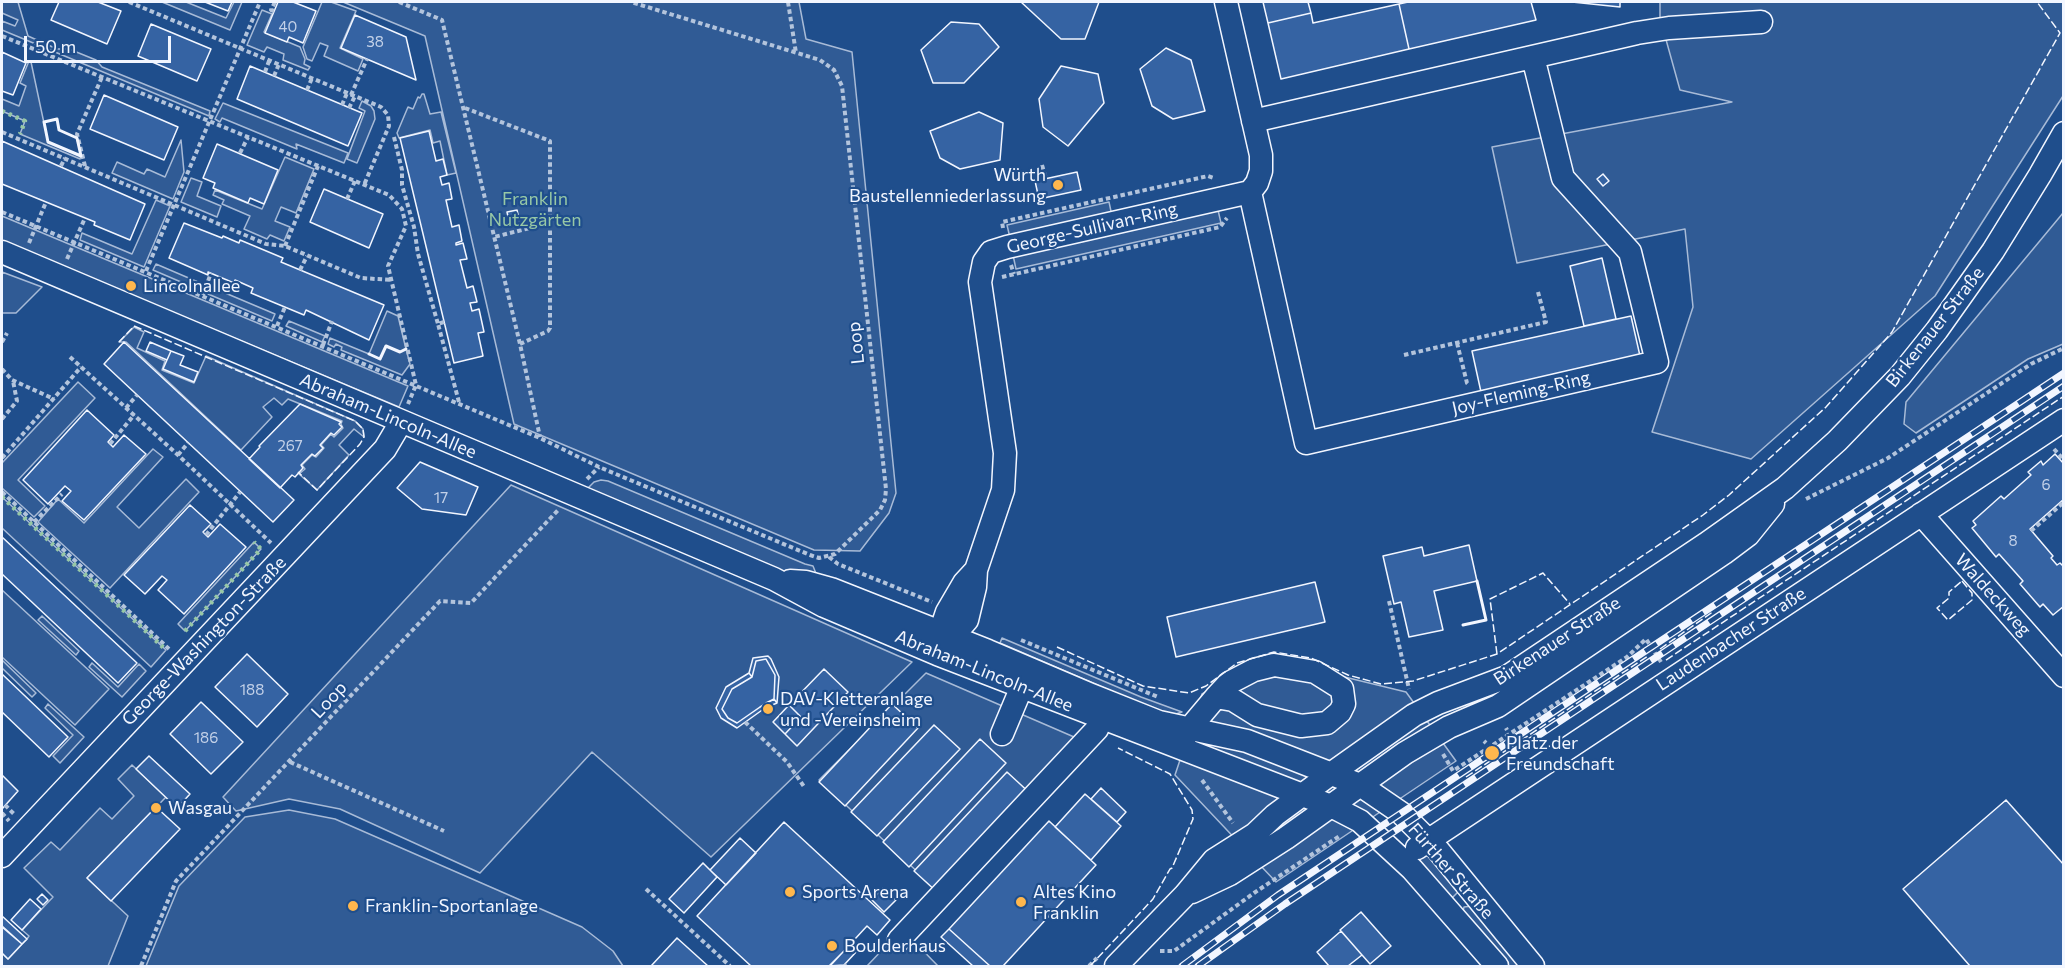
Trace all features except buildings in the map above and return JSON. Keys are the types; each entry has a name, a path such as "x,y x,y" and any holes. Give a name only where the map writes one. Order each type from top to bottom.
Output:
{"street":[{"path":"1226,2 1261,155 1261,171 1257,183 1250,192"},
{"path":"1253,121 1637,33 1670,28 1761,22"},
{"name":"Joy-Fleming-Ring","path":"1250,192 1306,443 1657,362 1630,252 1563,178 1533,57"},
{"name":"Birkenauer Straße","path":"1122,959 1185,895 1214,860 1255,834 1301,795 1414,715 1438,703 1507,677 1706,544 1785,488 1837,441 1908,367 1970,284 2040,175 2064,133"},
{"name":"Birkenauer Straße","path":"2040,175 2064,151"},
{"name":"George-Sullivan-Ring","path":"944,634 967,620 975,587 975,570 1003,490 1005,453 980,282 984,262 991,252 1250,192"},
{"name":"Abraham-Lincoln-Allee","path":"2,252 774,579 825,606 944,634 1102,718 1191,751"},
{"name":"Laudenbacher Straße","path":"1400,860 2064,420"},
{"name":"George-Washington-Straße","path":"2,856 385,449 401,422"},
{"name":"Birkenauer Straße","path":"1185,895 1230,874 1405,753 1449,727 1498,706 1724,553 1748,536 1785,488"},
{"name":"Waldeckweg","path":"1921,514 2064,676"},
{"path":"1191,751 1216,697 1229,683 1254,670 1277,665 1315,672 1342,689 1344,704 1340,712 1327,723 1301,726 1257,716 1233,700 1216,697"},
{"path":"1002,734 1026,677"},
{"name":"Abraham-Lincoln-Allee","path":"1026,677 1159,722 1191,751"},
{"path":"899,939 1097,729 1102,718"},
{"name":"Fürther Straße","path":"1191,751 1248,741 1360,785 1401,813 1438,850 1470,892 1533,966"},
{"name":"Fürther Straße","path":"1191,751 1331,806 1360,821 1400,860 1412,868 1497,966"},
{"path":"1449,911 1470,892"}],"path":[{"path":"129,2 381,107 388,115 389,126 364,185"},
{"path":"146,271 260,2"},
{"path":"274,2 271,10 274,11"},
{"path":"399,2 442,20 520,344 540,438"},
{"name":"Loop","path":"631,2 820,60 834,70 842,86 886,489 885,500 880,510 842,549 828,557"},
{"path":"788,2 796,53"},
{"path":"2,36 389,195 402,209 406,226 388,266 416,385 401,422"},
{"path":"349,108 351,95 367,59"},
{"path":"265,72 269,61"},
{"path":"274,76 279,64"},
{"path":"85,166 78,134 102,77"},
{"path":"307,90 312,78"},
{"path":"342,105 351,95"},
{"path":"464,108 550,141 550,328 520,344"},
{"path":"2,132 266,244 285,246 361,279 392,280"},
{"path":"394,136 402,170 402,185 414,227 418,254 459,403"},
{"path":"240,153 248,137"},
{"path":"61,166 65,158"},
{"path":"1042,165 1046,179"},
{"path":"285,246 318,166"},
{"path":"347,199 354,181"},
{"path":"980,282 1220,227 1250,192"},
{"path":"36,226 46,202"},
{"path":"2,212 459,403 540,438 599,467 810,555 828,557 838,564 930,601 944,634"},
{"path":"59,276 85,218"},
{"path":"494,237 550,223"},
{"path":"300,270 307,256"},
{"path":"203,295 211,273"},
{"path":"1404,355 1545,322 1538,292"},
{"path":"277,326 285,307"},
{"path":"323,345 332,321"},
{"path":"438,324 444,322"},
{"path":"2,342 7,333"},
{"path":"1457,343 1467,383 1485,402"},
{"path":"1800,505 1809,497 1888,458 2031,364 2064,348"},
{"path":"70,357 230,503 284,556"},
{"path":"2,459 81,367"},
{"path":"2,369 12,380 54,399"},
{"path":"2,419 17,401 12,380"},
{"path":"126,408 137,395"},
{"path":"110,444 134,415"},
{"path":"178,455 188,443"},
{"path":"2,492 183,662"},
{"path":"206,535 240,492"},
{"path":"34,522 62,494"},
{"name":"Loop","path":"141,966 176,881 440,601 471,603 574,494"},
{"path":"2031,531 2062,504"},
{"path":"1389,601 1409,689"},
{"path":"1442,753 1454,771 1627,657 1646,639 1662,663"},
{"path":"1108,676 1168,701"},
{"path":"745,723 787,762 805,788"},
{"path":"1191,751 1203,780 1233,824"},
{"path":"290,762 444,831"},
{"path":"1122,959 1174,951 1285,872"},
{"path":"646,889 730,966"}],"shaded area":[{"path":"2,2 18,2 28,36 57,49 69,49 96,60 102,67 210,111 209,116 2,30 2,21 15,26 18,20 2,13"},
{"path":"162,2 186,2 226,18 234,2 242,2 230,30"},
{"path":"322,2 331,2 356,11 340,48 363,59 358,71 324,56 328,46 320,43 312,61 307,59 303,47"},
{"path":"343,2 799,2 806,39 852,52 896,493 889,513 860,551 814,550 514,424 425,36"},
{"path":"1660,2 2063,2 2063,96 1935,296 1751,459 1652,432 1693,307 1685,229 1517,263 1492,147 1732,102 1680,90 1660,18"},
{"path":"262,10 272,14 264,32 300,47 305,59 304,64 310,67 308,70 283,60 284,54 267,47 264,52 247,45"},
{"path":"29,61 48,142 81,156 80,159 20,134 25,121 2,111 2,99 19,106 26,86 20,83"},
{"path":"424,94 430,114 441,112 456,173 447,175 440,141 433,143 430,130 399,138 397,133 408,107 413,109 418,97 420,98"},
{"path":"362,101 371,106 375,119 357,163 347,159 365,111 359,108"},
{"path":"223,103 348,153 344,163 296,144 297,149 222,118 220,122 215,119"},
{"path":"181,140 184,172 173,199 112,173 117,162 144,174 147,169 165,177"},
{"path":"285,157 314,169 296,213 281,207 275,221 290,227 284,241 270,235 267,239 244,229 250,216 222,204 224,200 213,195 215,190 262,209"},
{"path":"191,178 202,182 197,196 221,206 217,217 181,202"},
{"path":"156,200 170,206 144,267 80,240 82,233 132,254"},
{"path":"1109,202 1112,216 1010,238 1007,225"},
{"path":"1218,210 1221,223 1016,269 1013,255"},
{"path":"2063,213 2063,344 2028,359 1916,433 1904,424 1906,402"},
{"path":"2,216 408,386 399,407 2,241"},
{"path":"156,264 205,285 202,291 153,270"},
{"path":"2,272 42,287 16,313 2,313"},
{"path":"211,287 275,314 272,321 208,294"},
{"path":"387,311 398,316 410,364 402,375 341,350 342,347 336,344 334,347 328,344 330,338 369,354"},
{"path":"289,321 325,336 322,342 286,326"},
{"path":"134,327 144,332 137,348 165,361 162,370 194,383 206,356 355,421 363,429 364,437 354,429 339,445 349,455 317,490 299,474 305,469 302,465 312,455 316,457 324,448 321,445 331,434 334,437 343,428 342,421 288,399 282,405 274,398 263,407 272,417 241,450 126,342 119,342"},
{"path":"78,382 95,398 18,480 45,506 34,517 2,488 2,463"},
{"path":"153,449 163,457 117,507 139,528 186,479 199,492 110,588 38,522 58,499 84,523"},
{"path":"601,480 813,566 817,576 783,571 586,490 594,482"},
{"path":"511,485 912,662 711,857 592,752 480,873 340,809 289,799 236,811 223,797"},
{"path":"2,497 166,650 151,667 2,528"},
{"path":"254,542 261,549 185,631 178,624"},
{"path":"2,590 109,689 75,725 2,657"},
{"path":"42,616 79,651 76,655 38,620"},
{"path":"1002,638 1182,712 1169,714 1139,703 1000,643"},
{"path":"2,660 36,693 32,697 2,668"},
{"name":"Platz der Freundschaft","path":"1275,660 1406,692 1456,761 1276,882 1175,775 1202,694 1252,667"},
{"path":"92,663 118,687 139,664 146,671 122,697 89,667"},
{"path":"926,673 1081,740 938,891 819,780"},
{"path":"48,704 84,737 60,763 53,756 73,735 45,708"},
{"path":"132,765 166,797 87,878 128,916 108,966 2,966 2,953 8,959 27,939 29,936 22,930 53,897 24,868 51,842 60,850 100,808 112,819 134,796 118,779"},
{"name":"Franklin-Sportanlage","path":"289,810 335,819 582,927 613,951 623,966 146,966 179,886 245,817"},
{"path":"1427,854 1459,891 1449,901 1414,860"},
{"path":"1472,906 1524,966 1506,966 1462,915 1464,907"},
{"path":"902,929 938,966 867,966"}],"railway":[{"path":"1182,966 1278,895 2064,373"},
{"path":"1198,966 1285,904 2064,386"}],"hedge":[{"path":"2,111 25,121 20,134"},
{"path":"2,497 166,650"},
{"path":"185,631 261,549 254,542"}],"fence":[{"path":"1057,647 1143,686 1189,693 1206,686 1237,663 1274,652 1311,658 1348,675 1381,684 1413,681 1497,654 1729,495 1826,407 1892,332 2060,33 2037,2"},
{"path":"119,342 134,326 355,421 363,429 364,437 360,444 317,490 298,472"},
{"path":"1666,660 2064,396"},
{"path":"1497,654 1490,599 1543,573 1570,604"},
{"path":"1962,581 1972,593 1972,600 1948,620 1937,608 1949,598 1949,592 1962,581"},
{"path":"1660,649 1714,611"},
{"path":"1466,777 1648,656"},
{"path":"1090,966 1153,899 1172,868 1193,819 1192,810 1170,774 1118,748"}],"wall":[{"path":"57,119 59,130 77,138 81,156 48,142 44,122 57,119"},
{"path":"369,354 380,359 386,346 400,352 406,349"},
{"path":"1463,625 1486,620 1477,581"}],"place":[{"name":"Würth Baustellenniederlassung","path":"1058,185"},
{"name":"Lincolnallee","path":"131,286"},
{"name":"DAV-Kletteranlage und -Vereinsheim","path":"768,709"},
{"name":"Platz der Freundschaft","path":"1492,753"},
{"name":"Wasgau","path":"156,808"},
{"name":"Sports Arena","path":"790,892"},
{"name":"Altes Kino Franklin","path":"1021,902"},
{"name":"Franklin-Sportanlage","path":"353,906"},
{"name":"Boulderhaus","path":"832,946"}],"park label":[{"name":"Franklin Nutzgärten","path":"535,209"}]}
